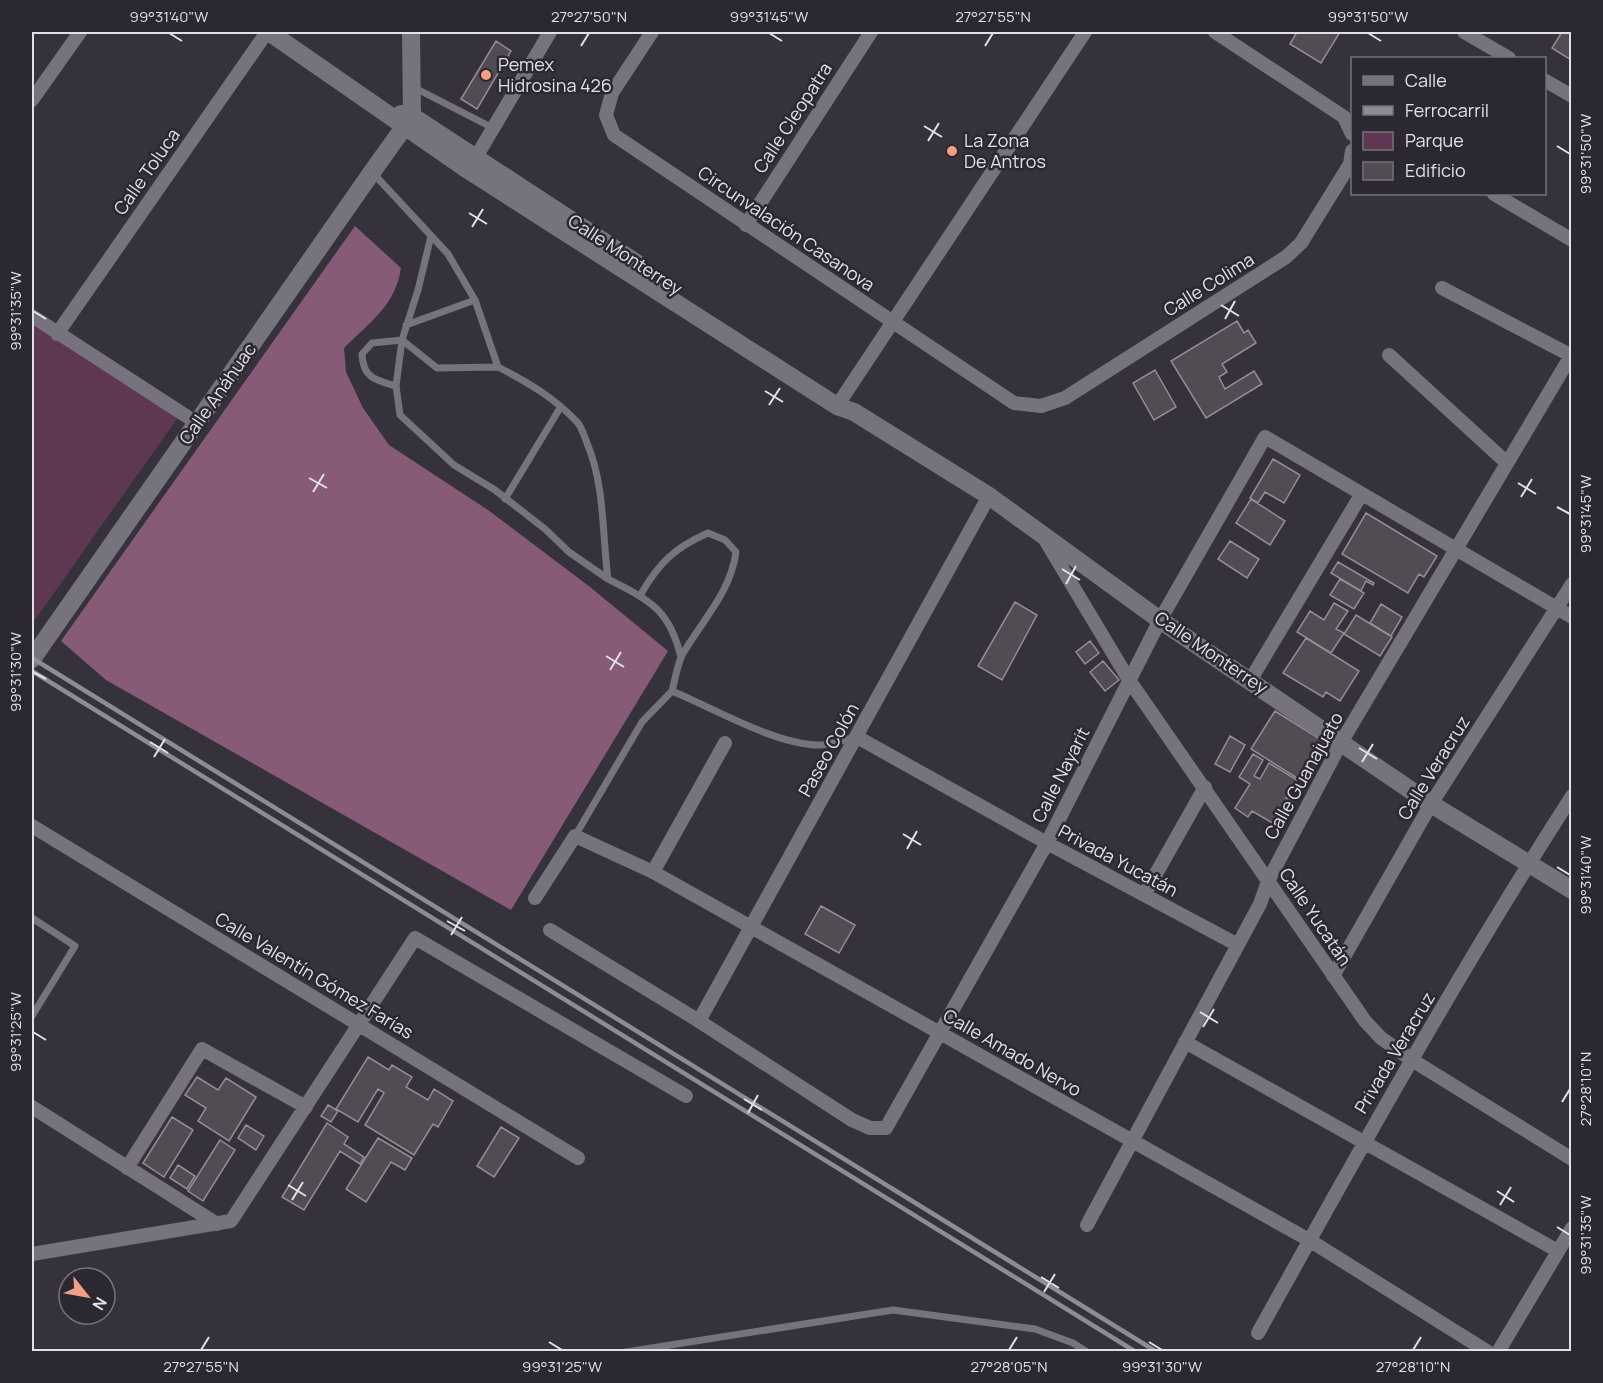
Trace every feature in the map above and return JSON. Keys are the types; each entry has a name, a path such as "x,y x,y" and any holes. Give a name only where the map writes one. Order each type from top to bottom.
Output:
{"street":[{"path":"32,100 80,32"},
{"name":"Calle Monterrey","path":"268,32 388,113 409,122 989,496 1160,620 1251,679 1431,804 1572,890"},
{"name":"Calle Toluca","path":"57,334 268,32"},
{"path":"409,122 412,87 411,32"},
{"path":"472,164 550,32"},
{"name":"Circunvalación Casanova","path":"652,32 612,93 606,116 614,135 1014,403 1041,406"},
{"name":"Calle Cleopatra","path":"746,225 871,32"},
{"path":"845,405 893,323 1085,32"},
{"path":"1215,32 1344,117 1351,130"},
{"path":"1464,32 1507,57"},
{"path":"1486,44 1493,32"},
{"path":"1546,81 1572,96"},
{"name":"Calle Anáhuac","path":"32,659 409,122"},
{"name":"Calle Colima","path":"1041,406 1065,398 1286,257 1301,243 1351,160"},
{"path":"1496,195 1572,240"},
{"path":"1442,288 1571,355"},
{"path":"32,316 197,423"},
{"path":"1389,355 1507,463"},
{"name":"Calle Guanajuato","path":"1087,1225 1260,904 1268,881 1342,741 1571,355"},
{"name":"Calle Nayarit","path":"699,1021 852,1119 870,1128 886,1128 1047,843 1160,620 1264,437 1361,495"},
{"path":"1251,679 1361,495 1572,617"},
{"name":"Paseo Colón","path":"699,1021 989,496"},
{"name":"Calle Yucatán","path":"1041,534 1129,680 1205,787 1333,976 1381,1038 1412,1060 1572,1159"},
{"name":"Calle Veracruz","path":"1333,976 1431,804 1572,584"},
{"name":"Privada Yucatán","path":"857,737 1144,896 1238,945"},
{"path":"653,872 725,743"},
{"path":"1144,896 1205,787"},
{"name":"Privada Veracruz","path":"1258,1333 1364,1141 1528,863 1572,796"},
{"name":"Calle Valentín Gómez Farías","path":"32,826 578,1158"},
{"path":"535,898 575,836"},
{"name":"Calle Amado Nervo","path":"575,836 653,872 752,926 1310,1240 1488,1352"},
{"path":"550,930 699,1021"},
{"path":"32,1254 231,1221 361,1025 415,938 686,1096"},
{"path":"1185,1042 1558,1251"},
{"path":"127,1168 202,1049 306,1107"},
{"path":"32,1107 217,1224"},
{"path":"1497,1352 1572,1228"}],"lane":[{"path":"412,87 493,128"},
{"path":"372,172 448,254 475,300 498,367"},
{"path":"431,237 426,264 402,340 396,386 400,415 454,465 505,499 569,552 608,579 641,594 663,615 676,634 681,658"},
{"path":"406,325 475,300"},
{"path":"396,386 371,379 362,368 362,354 372,343 402,340 437,368 452,370 498,367 535,386 579,424 595,461 602,496 602,533 608,579"},
{"path":"505,499 561,408"},
{"path":"575,836 642,722 672,691 681,658 734,569 736,552 725,540 708,533 685,543 657,567 641,594"},
{"path":"672,691 753,727 790,740 820,745 857,737"},
{"path":"32,918 75,946 32,1016"},
{"path":"626,1352 892,1310 1035,1329 1073,1343 1087,1352"}],"green space":[{"path":"32,319 181,413 32,624"}],"shaded area":[{"path":"355,226 401,268 398,281 387,303 344,348 346,372 363,408 389,445 488,510 590,587 668,651 511,910 106,680 61,641"}],"building":[{"path":"1297,32 1340,32 1321,63 1290,44"},
{"path":"1562,32 1572,32 1571,60 1552,48"},
{"name":"Pemex Hidrosina 426","path":"496,41 511,51 477,109 461,99"},
{"path":"1237,321 1244,333 1248,330 1256,343 1222,364 1227,372 1219,377 1225,389 1254,371 1262,384 1206,418 1171,361"},
{"path":"1155,370 1176,407 1154,420 1133,383"},
{"path":"1273,459 1300,475 1284,503 1265,492 1258,503 1250,498"},
{"path":"1251,499 1285,521 1270,545 1236,523"},
{"path":"1366,513 1437,556 1424,577 1419,574 1408,593 1342,554"},
{"path":"1230,541 1259,559 1247,578 1218,559"},
{"path":"1338,562 1374,583 1373,585 1366,581 1361,591 1331,573"},
{"path":"1340,579 1364,593 1354,609 1330,595"},
{"path":"1015,602 1037,615 1002,680 978,666"},
{"path":"1334,603 1348,611 1336,629 1344,633 1331,653 1297,632 1310,611 1324,620"},
{"path":"1381,604 1402,617 1391,636 1370,623"},
{"path":"1356,615 1392,637 1380,656 1344,634"},
{"path":"1306,638 1359,671 1340,701 1326,692 1323,697 1283,673"},
{"path":"1090,641 1099,653 1085,664 1076,652"},
{"path":"1103,661 1119,680 1105,691 1090,672"},
{"path":"1275,711 1328,744 1305,783 1251,749"},
{"path":"1230,736 1245,745 1230,772 1215,764"},
{"path":"1253,754 1263,760 1254,776 1260,779 1269,763 1297,780 1286,798 1293,802 1278,826 1252,811 1248,817 1235,808 1250,784 1239,777"},
{"path":"821,906 855,925 839,953 805,934"},
{"path":"368,1057 389,1070 392,1065 412,1077 406,1087 428,1100 434,1089 453,1101 438,1127 433,1124 414,1155 365,1125 384,1093 378,1089 358,1122 336,1109"},
{"path":"197,1077 218,1090 226,1078 256,1097 229,1141 198,1121 206,1108 185,1095"},
{"path":"328,1105 338,1111 331,1122 321,1116"},
{"path":"172,1117 193,1130 164,1177 143,1163"},
{"path":"327,1123 348,1137 344,1144 364,1157 360,1164 340,1151 304,1210 282,1197"},
{"path":"246,1125 264,1136 256,1150 238,1138"},
{"path":"501,1127 519,1138 494,1177 477,1166"},
{"path":"378,1138 412,1158 405,1170 391,1162 366,1202 346,1189"},
{"path":"220,1140 235,1150 203,1201 188,1191"},
{"path":"178,1165 195,1176 187,1189 170,1178"}],"railway":[{"path":"32,658 1157,1352"},
{"path":"32,671 1136,1352"}],"place":[{"name":"Pemex Hidrosina 426","path":"486,75"},
{"name":"La Zona De Antros","path":"952,151"}]}
